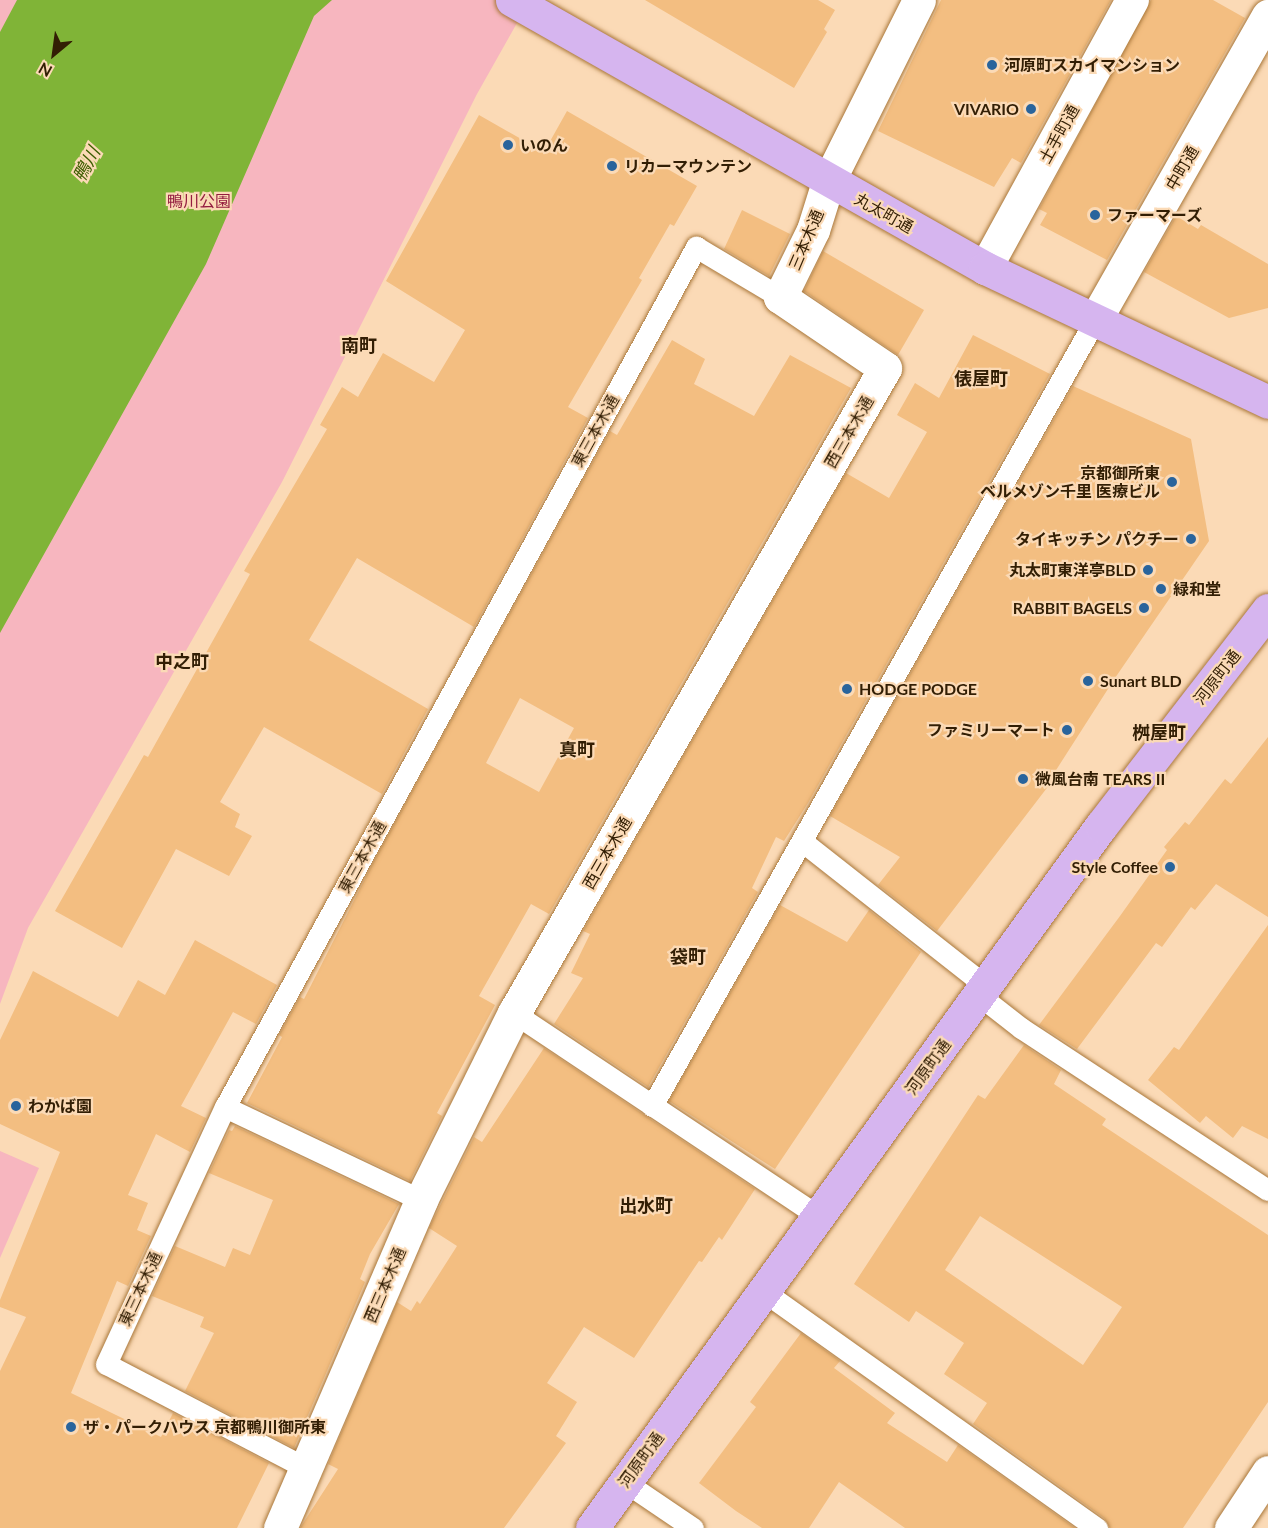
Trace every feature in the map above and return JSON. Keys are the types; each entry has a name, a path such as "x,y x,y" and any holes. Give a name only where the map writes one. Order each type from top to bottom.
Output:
{"main road":[{"name":"丸太町通","path":"512,0 828,182 985,268 1268,402"},
{"name":"河原町通","path":"592,1528 983,992 1101,826 1268,610"}],"street":[{"name":"三本木通","path":"780,297 813,230 828,182 919,0"},
{"name":"土手町通","path":"985,268 1132,0"},
{"name":"中町通","path":"1095,320 1268,16"},
{"name":"西三本木通","path":"306,1468 421,1200 514,1013 885,368 780,297"},
{"path":"280,1528 306,1468"},
{"path":"1231,1528 1268,1472"}],"lane":[{"name":"東三本木通","path":"306,1468 106,1364 225,1107 696,247 780,297"},
{"path":"652,1106 803,842 1095,320"},
{"path":"803,842 983,992 1021,1028 1268,1190"},
{"path":"514,1013 818,1216"},
{"path":"225,1107 421,1200"},
{"path":"763,1291 1097,1528"},
{"path":"625,1482 693,1528"}],"green space":[{"name":"鴨川公園","path":"0,0 530,0 477,94 282,482 28,928 0,1004"},
{"path":"0,1151 39,1168 0,1258"}],"water":[{"name":"鴨川","path":"17,0 332,0 314,16 206,264 0,633 0,32"}],"building":[{"path":"645,0 818,0 835,10 824,29 827,32 794,88"},
{"name":"河原町スカイマンション","path":"941,0 1111,0 1021,163 1012,158 994,187 878,131"},
{"path":"1151,0 1213,0 1245,18 1107,260 1040,225 1047,213 1039,209"},
{"path":"567,111 697,186 674,226 670,224 639,278 642,280 568,407 588,418 474,627 357,558 309,640 428,709 382,794 264,727 220,802 240,814 235,827 252,836 229,876 176,849 122,948 55,911 144,755 148,757 250,574 244,571 327,429 320,425 342,387 358,397 383,353 434,382 465,330 386,281 479,115 544,152"},
{"path":"742,210 790,234 769,276 724,249"},
{"path":"1176,216 1198,229 1201,225 1268,264 1268,308 1229,318 1144,272"},
{"path":"823,251 924,310 898,355 804,291"},
{"path":"973,335 1050,374 808,803 784,841 776,837 752,888 758,892 648,1087 554,1024 583,978 571,973 590,934 583,931 846,473 889,498 927,432 897,415 915,383 939,398"},
{"path":"672,340 705,359 694,384 754,416 790,355 851,388 549,914 531,904 479,996 495,1005 437,1113 442,1116 410,1181 247,1103 282,1037 279,1035 300,997 304,999 374,861 610,431 617,435","holes":["520,698 574,728 539,792 486,763"]},
{"path":"1073,386 1191,439 1209,541 1115,678 1051,778 1053,780 937,931 878,885 900,857 830,816"},
{"path":"1268,737 1268,917 1216,884 1195,910 1191,907 1162,947 1156,943 1077,1049 1039,1025 1167,850 1164,847 1185,822 1189,825 1225,779 1231,784"},
{"path":"780,905 847,942 869,910 921,952 775,1169 669,1101"},
{"path":"1268,925 1268,1139 1242,1126 1233,1138 1206,1116 1200,1123 1148,1080 1174,1047 1179,1050"},
{"path":"195,940 277,985 256,1024 233,1012 181,1106 206,1118 190,1152 156,1134 128,1195 148,1203 137,1230 151,1236 128,1286 117,1281 71,1393 161,1437 173,1413 269,1463 237,1528 0,1528 0,1371 26,1317 0,1307 0,1300 60,1152 0,1124 0,1040 33,971 118,1017 138,980 165,995"},
{"path":"1024,1045 1061,1070 1054,1084 1106,1119 1102,1125 1268,1235 1268,1402 1183,1528 1110,1528 1104,1518 973,1424 987,1403 944,1374 964,1343 916,1311 909,1322 854,1284 978,1095 985,1099","holes":["980,1216 1122,1307 1083,1365 945,1270"]},
{"path":"544,1048 755,1189 722,1240 719,1237 702,1262 699,1261 634,1358 584,1327 547,1383 577,1402 556,1436 566,1443 504,1528 300,1528 338,1469 328,1464 397,1302 411,1311 417,1301 420,1304 457,1246 429,1228 474,1137 482,1142"},
{"path":"235,1126 399,1204 370,1254 360,1279 365,1282 294,1448 185,1391 214,1333 200,1327 204,1317 152,1296 175,1246 225,1267 233,1248 250,1255 273,1200 209,1173 229,1130 232,1131"},
{"path":"801,1333 840,1361 834,1368 895,1413 887,1423 947,1462 958,1445 1075,1528 905,1528 839,1482 809,1528 762,1528 736,1511 699,1483 756,1407 750,1402"}],"place":[{"name":"河原町スカイマンション","path":"992,65"},
{"name":"VIVARIO","path":"1031,109"},
{"name":"いのん","path":"508,145"},
{"name":"リカーマウンテン","path":"612,166"},
{"name":"ファーマーズ","path":"1095,215"},
{"name":"京都御所東 ベルメゾン千里 医療ビル","path":"1172,482"},
{"name":"タイキッチン パクチー","path":"1191,539"},
{"name":"丸太町東洋亭BLD","path":"1148,570"},
{"name":"緑和堂","path":"1161,589"},
{"name":"RABBIT BAGELS","path":"1144,608"},
{"name":"Sunart BLD","path":"1088,681"},
{"name":"HODGE PODGE","path":"847,689"},
{"name":"ファミリーマート","path":"1067,730"},
{"name":"微風台南 TEARS II","path":"1023,779"},
{"name":"Style Coffee","path":"1170,867"},
{"name":"わかば園","path":"16,1106"},
{"name":"ザ・パークハウス 京都鴨川御所東","path":"71,1427"}],"district":[{"name":"南町","path":"359,345"},
{"name":"俵屋町","path":"981,378"},
{"name":"中之町","path":"182,661"},
{"name":"桝屋町","path":"1159,732"},
{"name":"真町","path":"577,749"},
{"name":"袋町","path":"688,956"},
{"name":"出水町","path":"646,1205"}]}
